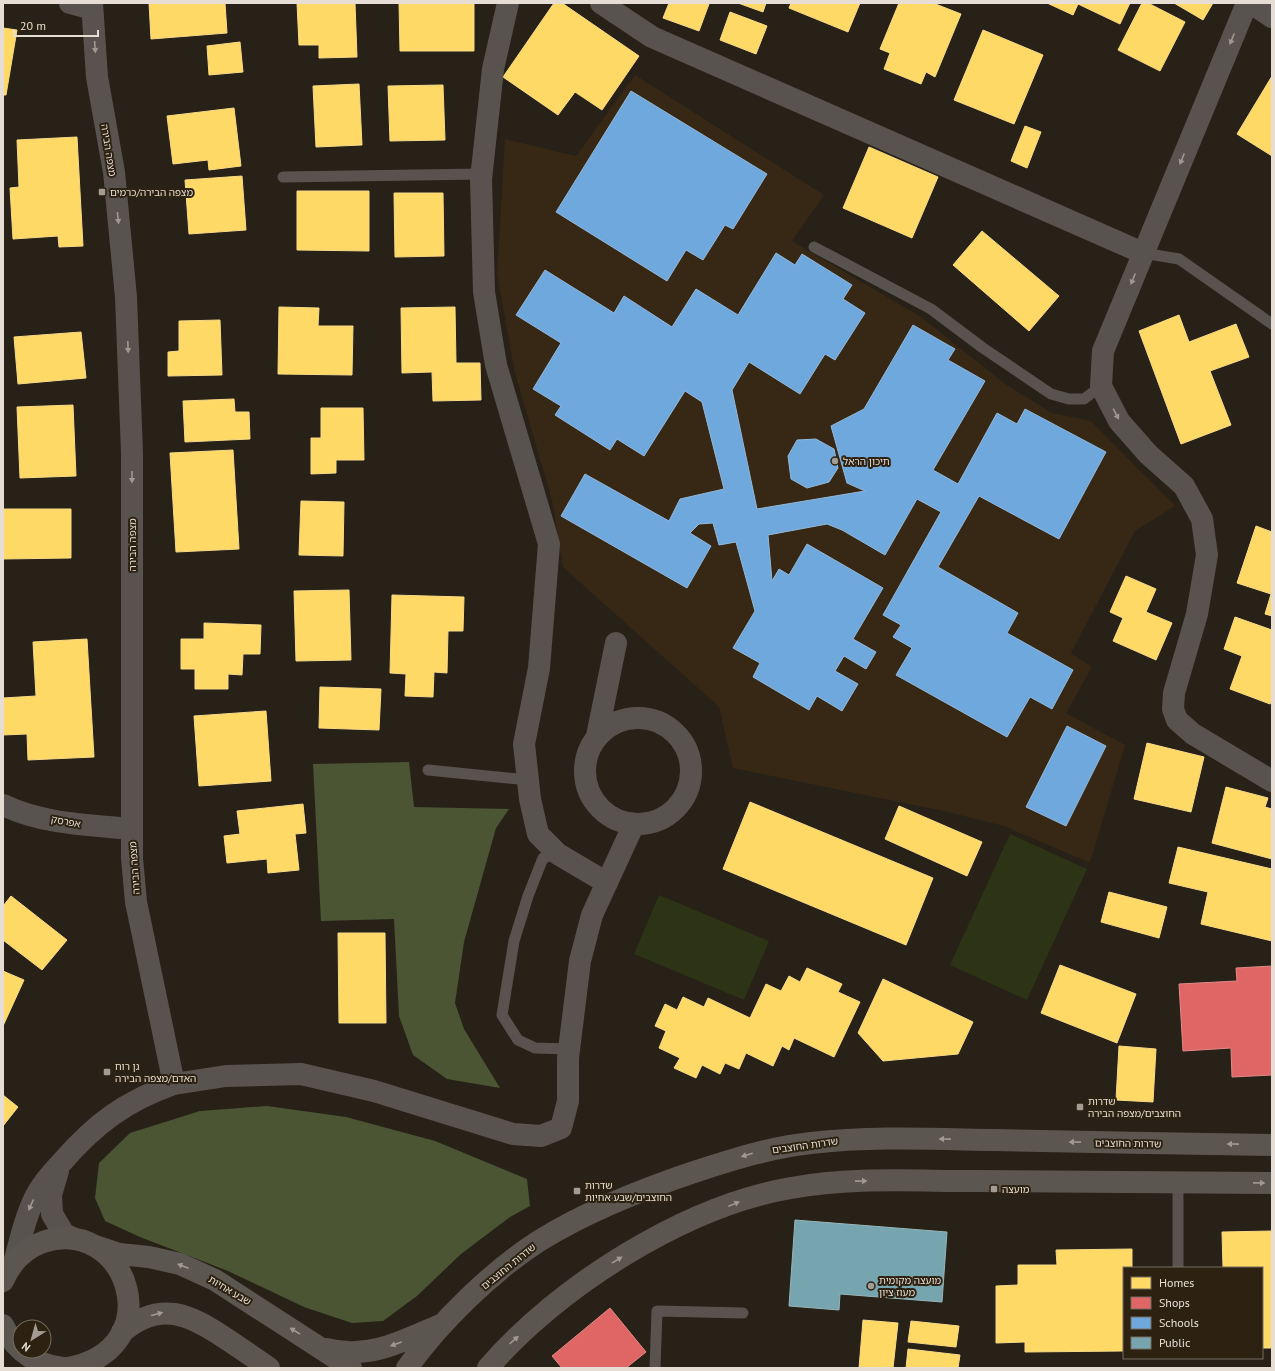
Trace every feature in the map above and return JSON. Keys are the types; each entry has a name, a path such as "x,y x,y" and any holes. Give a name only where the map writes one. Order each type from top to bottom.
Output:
{"main road":[{"name":"שדרות החוצבים","path":"407,1368 445,1323 470,1297 513,1260 560,1229 600,1209 675,1178 728,1161 782,1147 838,1140 906,1139 1272,1145"},
{"path":"488,1368 504,1349 542,1314 611,1264 642,1245 684,1223 742,1200 790,1188 841,1182 1178,1182 1272,1184"},
{"name":"שבע אחיות","path":"7,1271 32,1246 53,1239 85,1243 119,1254 149,1257 187,1267 215,1280 351,1368"},
{"path":"31,1359 46,1366 61,1368 104,1361 122,1332 128,1311 129,1300 126,1284 119,1269 109,1256 85,1243"},
{"path":"122,1332 138,1320 162,1312 176,1313 188,1316 204,1324 267,1367"},
{"path":"320,1347 340,1352 379,1350 402,1342 445,1323"},
{"path":"3,1325 12,1341"},
{"path":"3,1339 12,1345"}],"street":[{"path":"70,3 92,6"},
{"path":"508,3 493,69 482,174 484,292 496,365 549,544 539,668 524,744 530,799 538,834 558,854 607,883"},
{"path":"601,3 652,37 1144,253"},
{"path":"1247,3 1103,351 1101,386 1119,421 1148,454 1184,486 1202,519 1207,555 1197,614 1174,694 1173,709 1177,720 1193,734 1272,781"},
{"path":"1252,3 1272,17"},
{"name":"מצפה הבירה","path":"92,6 97,77 114,172 126,297 132,453 131,829 136,902 174,1084"},
{"path":"597,736 616,643"},
{"path":"644,718 662,723 676,735 686,749 691,767 689,786 682,802 669,815 652,823 634,824 615,820 600,810 587,788 584,770 587,752 597,736 612,724 625,719 644,718"},
{"name":"אפרסק","path":"3,805 16,811 69,823 131,829"},
{"path":"7,1271 32,1203 41,1187 71,1152 94,1128 122,1108 146,1094 174,1084 226,1076 301,1074 374,1091 513,1134 541,1136 561,1128 568,1101 569,1049 580,961 592,915 634,824"},
{"path":"71,1152 58,1171 51,1195 52,1214 64,1234 85,1243"}],"lane":[{"path":"283,176 482,174"},
{"path":"814,247 931,309 983,348 1051,394 1069,399 1084,399 1101,386"},
{"path":"1144,253 1179,259 1272,324"},
{"path":"428,770 528,780"},
{"path":"558,854 543,858 528,896 514,941 502,1015 518,1040 535,1048 569,1049"},
{"path":"1178,1182 1178,1267"},
{"path":"655,1368 657,1311 743,1313"}],"shaded area":[{"name":"תיכון הראל","path":"635,75 824,195 792,241 921,317 1005,384 1052,413 1091,421 1175,506 1135,531 1071,653 1092,667 1066,713 1125,745 1090,863 1004,826 948,812 733,768 719,707 563,567 552,500 515,373 497,274 505,139 576,156"}],"green space":[{"path":"409,762 414,807 509,809 496,828 464,942 455,1003 464,1029 500,1088 447,1079 413,1055 399,1016 394,919 321,921 313,764"},
{"path":"1010,834 1087,869 1027,1000 950,965"},
{"path":"659,895 769,941 744,1000 634,954"},
{"path":"267,1106 346,1117 435,1141 527,1179 530,1206 510,1217 461,1254 417,1296 383,1321 352,1323 304,1307 228,1271 140,1237 105,1221 95,1198 99,1163 130,1133 200,1111"}],"building: Homes":[{"path":"149,3 225,3 227,33 151,39"},
{"path":"297,3 355,3 357,57 319,58 319,45 299,45"},
{"path":"399,3 474,3 474,51 400,51"},
{"path":"554,3 562,3 639,56 602,110 575,92 558,115 503,77"},
{"path":"669,3 709,4 699,31 663,18"},
{"path":"738,3 766,3 763,12"},
{"path":"791,3 860,3 848,32 789,8"},
{"path":"899,3 933,3 961,14 935,77 926,72 921,84 884,69 890,53 880,49"},
{"path":"1047,3 1130,3 1120,24 1078,4 1073,15"},
{"path":"1142,3 1148,3 1185,22 1160,71 1118,50"},
{"path":"1174,3 1213,3 1203,20"},
{"path":"730,12 767,26 756,54 720,40"},
{"path":"3,28 17,30 6,95 3,95"},
{"path":"983,30 1043,55 1014,124 954,100"},
{"path":"240,42 243,72 209,75 207,46"},
{"path":"1272,76 1272,156 1237,134"},
{"path":"359,84 362,145 316,147 313,86"},
{"path":"443,85 445,140 390,141 388,86"},
{"path":"234,108 241,166 209,170 208,160 173,164 167,116"},
{"path":"1025,126 1041,132 1027,168 1011,161"},
{"path":"77,137 83,246 59,247 58,236 13,239 10,188 19,187 17,140"},
{"path":"869,147 938,177 912,238 843,208"},
{"path":"242,176 246,230 189,234 185,180"},
{"path":"297,191 369,191 369,251 297,250"},
{"path":"394,193 443,193 444,256 395,257"},
{"path":"982,231 1059,296 1029,331 953,265"},
{"path":"279,307 319,308 318,326 353,326 352,375 278,374"},
{"path":"455,307 456,363 480,363 481,400 433,401 432,372 402,373 401,308"},
{"path":"1179,315 1189,342 1236,324 1249,357 1210,371 1231,425 1181,444 1139,331"},
{"path":"220,320 222,375 168,376 168,352 179,351 179,321"},
{"path":"81,332 86,378 18,384 14,337"},
{"path":"234,399 235,412 249,412 250,439 185,442 183,401"},
{"path":"73,405 76,476 20,478 17,407"},
{"path":"321,408 363,408 364,460 336,460 336,473 311,474 311,438 321,438"},
{"path":"233,450 239,549 176,552 170,453"},
{"path":"301,501 344,502 343,556 299,555"},
{"path":"3,509 71,509 71,558 3,559"},
{"path":"1256,526 1272,532 1272,616 1265,614 1271,594 1237,583"},
{"path":"1126,576 1156,589 1146,612 1172,623 1156,660 1113,641 1123,618 1110,612"},
{"path":"349,590 351,660 296,661 294,591"},
{"path":"392,595 464,597 463,631 448,631 447,673 434,672 433,697 405,696 406,674 390,673"},
{"path":"1235,617 1272,630 1272,700 1270,704 1230,689 1242,656 1224,649"},
{"path":"204,623 261,625 260,654 243,654 242,675 228,674 228,689 195,689 195,669 181,669 181,639 204,639"},
{"path":"87,639 94,757 28,760 27,734 3,735 3,698 36,696 33,642"},
{"path":"320,687 381,689 379,730 319,728"},
{"path":"266,711 271,781 199,786 194,716"},
{"path":"1147,743 1204,757 1191,812 1134,799"},
{"path":"1226,787 1268,798 1265,807 1272,809 1272,859 1212,843"},
{"path":"750,802 933,878 906,945 723,869"},
{"path":"303,804 306,833 295,834 299,870 268,873 267,859 227,863 224,836 240,834 237,811"},
{"path":"899,806 982,842 967,876 885,839"},
{"path":"1178,847 1272,869 1272,941 1201,924 1208,892 1169,883"},
{"path":"1109,892 1167,907 1159,938 1101,922"},
{"path":"11,896 67,940 42,970 3,940 3,906"},
{"path":"338,933 385,933 386,1023 339,1023"},
{"path":"1060,965 1136,994 1117,1043 1041,1013"},
{"path":"807,968 842,984 838,992 860,1002 834,1057 794,1038 789,1050 782,1046 773,1066 746,1053 739,1069 725,1063 720,1074 702,1065 696,1078 674,1068 680,1058 659,1048 666,1031 655,1026 665,1004 677,1010 683,997 704,1007 708,998 750,1018 766,984 781,991 789,976 800,982"},
{"path":"3,971 24,980 3,1026"},
{"path":"883,979 973,1022 958,1054 883,1061 858,1033"},
{"path":"1119,1046 1156,1049 1153,1102 1116,1100"},
{"path":"3,1095 18,1107 3,1126"},
{"path":"1272,1231 1272,1348 1263,1348 1263,1267 1223,1267 1222,1232"},
{"path":"1132,1249 1132,1267 1123,1267 1123,1351 1025,1352 1025,1342 996,1343 996,1286 1018,1285 1018,1265 1057,1265 1056,1250"},
{"path":"863,1320 898,1323 893,1368 859,1368"},
{"path":"911,1321 959,1326 956,1347 908,1342"},
{"path":"908,1349 960,1355 958,1368 906,1368"}],"building: Shops":[{"path":"1272,966 1272,1075 1232,1077 1231,1048 1183,1051 1179,984 1237,981 1236,968"},
{"path":"610,1308 646,1352 626,1368 562,1368 552,1356"}],"building: Schools":[{"path":"631,91 767,174 733,229 725,225 703,260 686,250 667,281 556,212"},
{"path":"776,253 795,265 802,254 852,285 843,299 865,313 835,360 825,354 800,394 749,362 732,390 757,509 865,491 847,483 831,426 864,409 913,325 955,349 948,360 985,381 933,470 958,484 997,413 1017,424 1025,409 1106,452 1059,539 979,496 938,567 1018,613 1007,633 1073,670 1052,709 1030,697 1007,737 896,675 912,648 893,637 901,625 883,615 941,512 917,499 885,555 842,530 827,524 768,535 772,581 779,569 789,575 807,544 883,588 853,639 876,652 866,669 844,656 835,671 858,684 842,711 817,696 809,710 753,677 760,663 733,648 755,611 736,542 719,545 713,523 699,524 690,533 711,546 687,588 561,516 585,474 669,521 680,499 724,489 702,402 685,391 644,456 617,439 610,450 555,415 561,406 533,389 561,343 516,315 545,270 614,313 624,296 672,327 696,289 738,315"},
{"path":"816,439 834,449 838,468 829,482 807,488 791,479 788,456 797,440"},
{"path":"1067,726 1106,746 1066,826 1026,807"}],"building: Public":[{"path":"795,1220 947,1232 942,1302 840,1294 839,1310 789,1306"}],"place":[{"name":"מצפה הבירה/כרמים","path":"102,192"},
{"name":"תיכון הראל","path":"835,461"},
{"name":"גן רוח האדם/מצפה הבירה","path":"107,1072"},
{"name":"שדרות החוצבים/מצפה הבירה","path":"1080,1107"},
{"name":"מועצה","path":"994,1189"},
{"name":"שדרות החוצבים/שבע אחיות","path":"577,1191"},
{"name":"מועצה מקומית מעוז ציון","path":"871,1286"}]}
